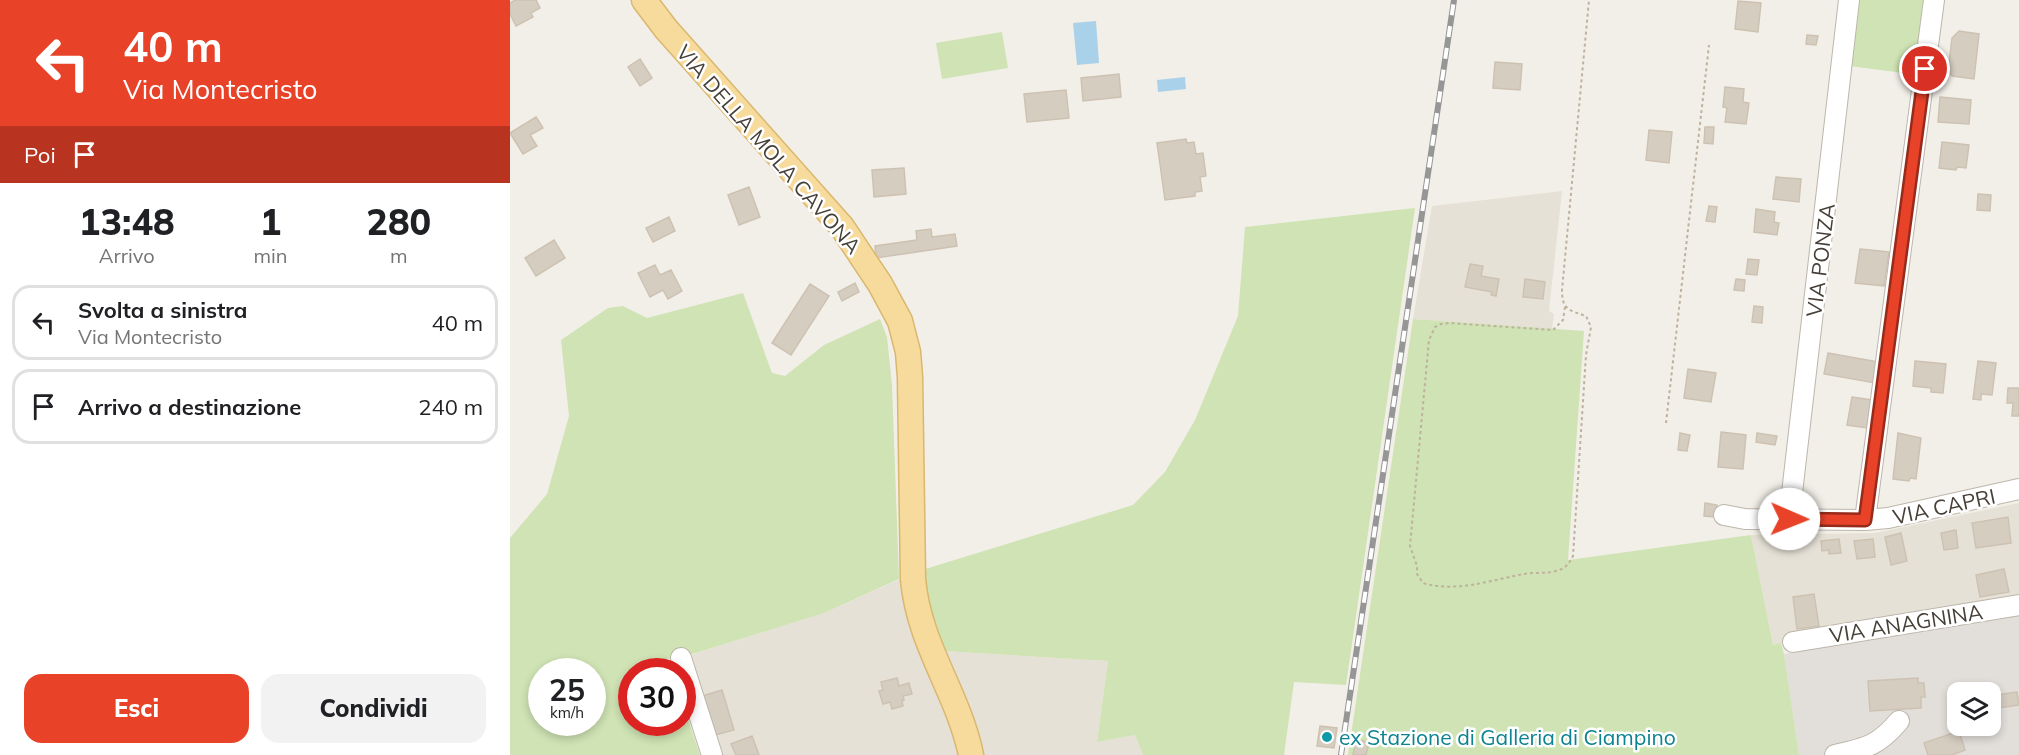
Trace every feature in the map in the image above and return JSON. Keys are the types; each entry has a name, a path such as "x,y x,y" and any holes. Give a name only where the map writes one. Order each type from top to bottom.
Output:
{"main road":[{"name":"VIA DELLA MOLA CAVONA","path":"644,0 666,28 842,226 874,274 900,321 908,352 910,376 915,598 924,633 957,709 971,755"}],"street":[{"name":"VIA PONZA","path":"1789,519 1849,0"},
{"path":"1865,520 1934,0"},
{"name":"VIA CAPRI","path":"1724,515 1745,519 1865,520 1888,518 2019,489"},
{"name":"VIA ANAGNINA","path":"1793,642 2019,605"},
{"path":"696,705 712,755"},
{"path":"1835,755 1863,748 1884,738 1899,721"}],"path":[{"path":"1565,307 1586,316 1592,327 1585,366 1574,550 1570,563 1557,571 1526,573 1451,588 1423,583 1410,546 1425,368 1431,333 1441,324 1449,323 1553,330 1563,320 1565,307 1562,290 1589,0"},
{"path":"1666,423 1708,45"}],"shaded area":[{"path":"1562,191 1549,311 1554,314 1552,329 1413,319 1432,206"},
{"path":"2019,503 2019,599 1773,645 1751,535 1875,533"},
{"path":"916,572 971,755 713,755 696,703 696,658 681,658 824,613"},
{"path":"2019,613 2019,755 1799,755 1784,654"},
{"path":"944,651 1108,661 1097,742 1135,735 1143,755 973,755"}],"green space":[{"path":"1857,0 1928,0 1919,75 1849,66"},
{"path":"1002,32 1008,68 942,79 936,43"},
{"path":"1415,208 1346,685 1294,682 1284,755 1143,755 1135,735 1097,742 1108,661 944,651 931,628 922,570 1133,505 1165,472 1195,420 1238,316 1245,227"},
{"path":"743,293 772,373 785,376 824,345 880,319 887,337 892,385 899,579 824,613 696,653 672,658 618,658 618,736 694,736 700,755 510,755 510,538 547,494 569,416 561,340 608,308 623,306 647,318"},
{"path":"1413,319 1584,331 1568,560 1751,535 1773,645 1781,643 1784,654 1799,755 1348,755"}],"water":[{"path":"1096,21 1099,63 1077,65 1073,23"},
{"path":"1185,77 1186,89 1158,92 1157,80"}],"building":[{"path":"515,0 536,0 540,8 531,13 533,17 516,26 510,14 510,3"},
{"path":"1738,1 1761,3 1758,32 1735,29"},
{"path":"1959,31 1979,34 1974,79 1952,76 1948,71 1952,38"},
{"path":"1807,35 1818,36 1816,45 1806,44"},
{"path":"640,59 652,78 640,86 628,67"},
{"path":"1495,62 1522,64 1520,90 1493,88"},
{"path":"1119,74 1121,97 1083,101 1081,78"},
{"path":"1725,87 1744,89 1743,102 1749,103 1746,124 1725,122 1727,108 1723,107"},
{"path":"1066,90 1069,118 1027,122 1024,94"},
{"path":"1940,97 1971,100 1969,124 1938,122"},
{"path":"536,117 543,128 530,135 537,146 523,154 510,133"},
{"path":"1705,127 1714,127 1713,144 1704,143"},
{"path":"1649,130 1672,132 1669,163 1646,160"},
{"path":"1186,139 1187,143 1194,142 1196,154 1203,153 1206,176 1200,177 1202,191 1195,192 1195,196 1165,200 1157,143"},
{"path":"1942,142 1969,145 1966,168 1957,167 1956,170 1939,168"},
{"path":"904,168 906,194 874,197 872,170"},
{"path":"1776,177 1801,179 1799,202 1773,199"},
{"path":"749,187 760,217 739,225 728,195"},
{"path":"1978,194 1991,195 1990,211 1977,210"},
{"path":"1709,206 1717,207 1715,222 1706,221"},
{"path":"1756,209 1775,212 1774,222 1779,223 1777,235 1754,232"},
{"path":"669,217 675,231 653,242 646,228"},
{"path":"931,229 932,237 955,234 957,246 876,258 875,246 917,240 916,231"},
{"path":"554,240 565,258 536,276 525,258"},
{"path":"1860,249 1889,252 1884,286 1855,283"},
{"path":"1748,259 1759,260 1757,275 1746,274"},
{"path":"1470,264 1483,266 1481,276 1499,279 1496,296 1491,295 1492,292 1465,287"},
{"path":"655,265 660,275 671,270 682,291 668,299 663,290 650,297 638,273"},
{"path":"1525,279 1545,282 1543,299 1523,297"},
{"path":"1736,279 1745,280 1744,291 1734,290"},
{"path":"855,283 859,292 842,301 838,292"},
{"path":"810,284 829,296 791,355 772,343"},
{"path":"1754,306 1763,307 1762,323 1752,322"},
{"path":"1828,353 1879,362 1875,383 1824,374"},
{"path":"1915,361 1946,364 1943,393 1931,392 1931,388 1913,386"},
{"path":"1978,361 1996,363 1992,395 1981,394 1981,400 1973,399"},
{"path":"1688,369 1716,373 1711,402 1684,398"},
{"path":"2008,388 2019,388 2019,416 2012,416 2013,403 2007,403"},
{"path":"1852,397 1872,400 1867,428 1847,425"},
{"path":"1721,432 1746,435 1743,469 1718,467"},
{"path":"1680,433 1690,435 1687,451 1678,450"},
{"path":"1757,433 1777,436 1775,445 1756,442"},
{"path":"1898,433 1921,438 1916,479 1910,478 1909,481 1893,479"},
{"path":"1705,503 1717,505 1715,517 1704,516"},
{"path":"2008,517 2011,543 1976,548 1972,523"},
{"path":"1956,530 1958,548 1944,550 1941,533"},
{"path":"1901,533 1907,561 1891,565 1885,537"},
{"path":"1839,539 1841,553 1829,554 1829,550 1822,551 1821,541"},
{"path":"1873,539 1875,557 1857,559 1854,541"},
{"path":"2004,569 2009,592 1980,597 1976,575"},
{"path":"1814,594 1819,626 1797,629 1793,597"},
{"path":"897,678 899,686 909,683 912,694 903,696 903,706 892,709 890,702 883,704 879,691 883,690 881,682"},
{"path":"1918,678 1918,683 1924,683 1925,697 1921,697 1921,708 1870,711 1868,681"},
{"path":"722,690 734,730 711,736 699,697"},
{"path":"2017,692 2019,705 2001,708 2001,694"},
{"name":"ex Stazione di Galleria di Ciampino","path":"1320,726 1337,728 1334,748 1317,746"},
{"path":"1947,735 1961,736 1965,750 1952,755 1928,755 1924,743"},
{"path":"752,736 759,755 736,755 731,744"},
{"path":"1356,740 1369,742 1366,755 1353,755"}],"railway":[{"path":"1341,755 1454,0"}],"place":[{"name":"ex Stazione di Galleria di Ciampino","path":"1327,737"}],"route":[{"path":"1789,519 1865,520 1925,69"}]}
